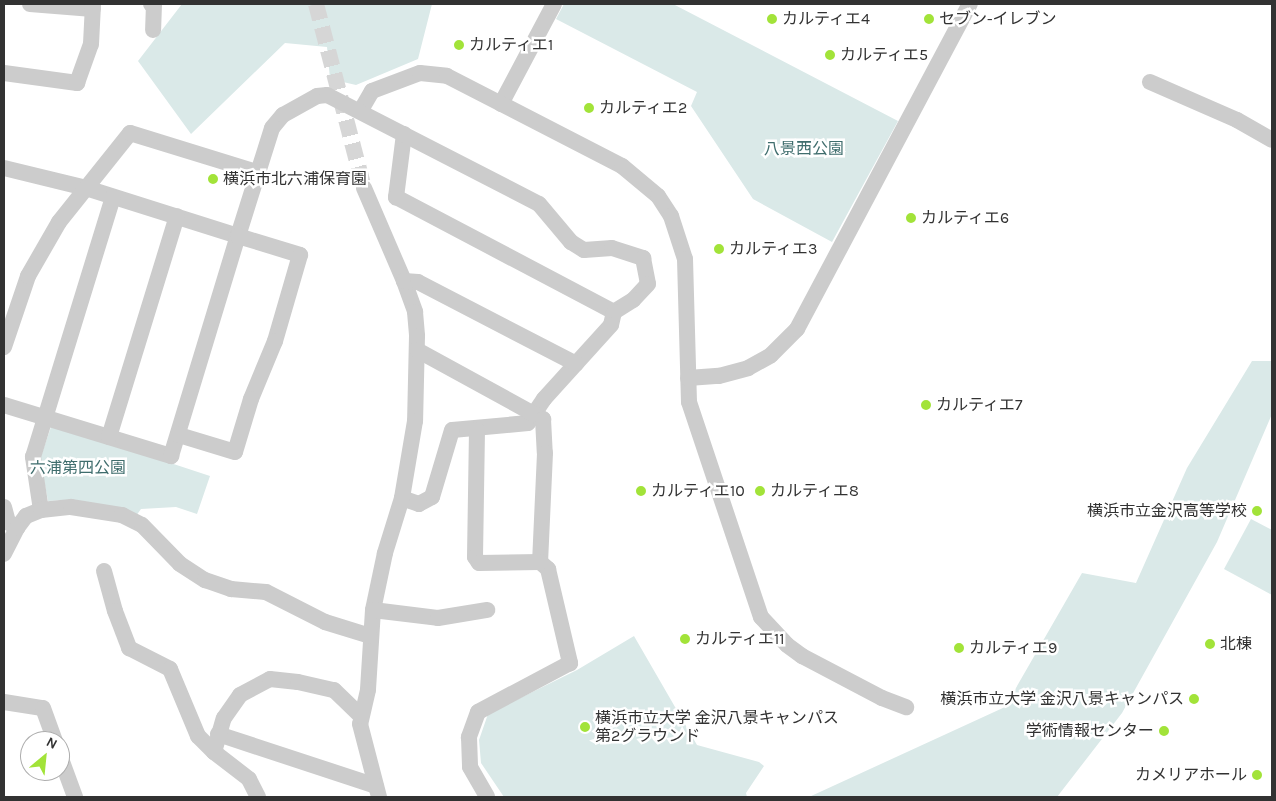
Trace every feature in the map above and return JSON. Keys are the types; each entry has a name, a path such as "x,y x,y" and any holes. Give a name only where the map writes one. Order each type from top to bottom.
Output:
{"street":[{"path":"4,73 77,83 91,44 93,6 30,4"},
{"path":"151,4 154,4 152,30"},
{"path":"501,104 554,4"},
{"path":"688,378 719,376 748,368 782,346 797,329 970,4"},
{"path":"361,110 372,91 420,73 433,72 501,104 622,166 658,196 671,216 685,259 689,402 753,599 761,617 787,646 802,656 882,698 906,707"},
{"path":"1150,82 1237,120 1272,140"},
{"path":"4,405 171,456 272,128 283,116 318,96 327,95 361,110 539,204 571,242 584,250 612,248 643,258 648,284 633,300 614,312 611,325 544,399 533,416 520,426 452,430 432,497 427,503 420,504 402,498"},
{"path":"4,347 28,276 59,222 130,133 257,172"},
{"path":"404,134 396,197 614,312"},
{"path":"4,168 86,188 300,256 275,341 251,399 236,452 179,435"},
{"path":"364,188 404,281 415,312 417,350 415,421 402,498 385,553 373,610 368,690 360,724 378,792"},
{"path":"41,510 33,457 47,417 113,197"},
{"path":"110,437 176,216"},
{"path":"404,281 418,282 576,364"},
{"path":"417,350 533,416 543,419 545,454 540,562"},
{"path":"477,430 475,557 479,563 540,562 548,569 570,663 478,712 469,737 470,767 487,797"},
{"path":"4,507 8,522 17,528"},
{"path":"4,554 17,528 26,516 41,510 71,507 122,515 142,525 180,564 205,580 231,589 266,592 325,622 370,636"},
{"path":"104,571 115,611 129,648 170,669 198,736 214,752 249,779 258,797"},
{"path":"373,610 438,618 487,610"},
{"path":"214,752 224,718 240,695 270,679 334,690 361,716"},
{"path":"4,702 42,708 51,731"},
{"path":"218,734 378,792"},
{"path":"69,781 75,797"}],"green space":[{"path":"182,4 432,4 418,59 356,85 330,79 327,47 285,43 191,134 138,61"},
{"name":"八景西公園","path":"564,4 673,4 898,121 832,242 753,199 691,106 697,92 556,19"},
{"path":"1252,361 1272,361 1272,414 1217,542 1122,713 1057,797 809,797 1005,707 1082,573 1136,583 1187,468"},
{"name":"六浦第四公園","path":"52,424 210,476 197,514 176,507 141,509 136,516 65,500 48,501 40,459"},
{"path":"1251,519 1272,530 1272,595 1224,569"},
{"name":"横浜市立大学 金沢八景キャンパス 第2グラウンド","path":"634,636 697,745 759,762 764,766 746,793 747,797 504,797 481,763 479,740 488,714 577,670"}],"tunnel":[{"path":"316,4 364,188"}],"place":[{"name":"カルティエ4","path":"772,19"},
{"name":"セブン-イレブン","path":"929,19"},
{"name":"カルティエ1","path":"459,45"},
{"name":"カルティエ5","path":"830,55"},
{"name":"カルティエ2","path":"589,108"},
{"name":"横浜市北六浦保育園","path":"213,179"},
{"name":"カルティエ6","path":"911,218"},
{"name":"カルティエ3","path":"719,249"},
{"name":"カルティエ7","path":"926,405"},
{"name":"カルティエ10","path":"641,491"},
{"name":"カルティエ8","path":"760,491"},
{"name":"横浜市立金沢高等学校","path":"1257,511"},
{"name":"カルティエ11","path":"685,639"},
{"name":"北棟","path":"1210,644"},
{"name":"カルティエ9","path":"959,648"},
{"name":"横浜市立大学 金沢八景キャンパス","path":"1194,699"},
{"name":"横浜市立大学 金沢八景キャンパス 第2グラウンド","path":"585,727"},
{"name":"学術情報センター","path":"1164,731"},
{"name":"カメリアホール","path":"1257,775"}]}
